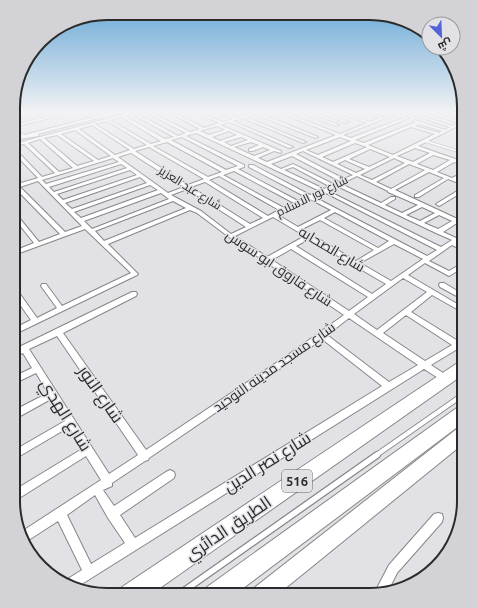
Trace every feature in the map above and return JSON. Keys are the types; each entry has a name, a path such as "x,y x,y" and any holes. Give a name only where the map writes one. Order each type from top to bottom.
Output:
{"highway":[{"name":"الطريق الدائري","path":"140,588 457,371"},
{"path":"225,588 457,417"},
{"path":"270,588 395,487 457,439"}],"street":[{"path":"25,140 58,173"},
{"path":"44,140 76,168"},
{"path":"66,140 97,161"},
{"name":"شارع فاروق ابو سوس","path":"92,140 164,193 199,212 230,236 446,379"},
{"name":"شارع عبد العزيز","path":"116,140 249,226"},
{"path":"142,140 267,218"},
{"path":"20,185 165,140"},
{"path":"167,140 226,172"},
{"path":"81,220 164,193 188,187 242,166 192,140"},
{"path":"216,140 323,190 442,250"},
{"path":"220,142 225,140"},
{"path":"231,147 251,140"},
{"path":"253,140 277,151 254,158"},
{"path":"275,140 291,147"},
{"path":"300,140 304,142"},
{"path":"267,164 327,140"},
{"path":"318,157 353,140"},
{"path":"355,140 457,181"},
{"path":"364,145 376,140"},
{"name":"شارع نور الاسلام","path":"230,236 424,140"},
{"path":"251,150 263,145"},
{"path":"414,146 457,161"},
{"path":"334,164 372,148"},
{"path":"205,151 211,150"},
{"path":"303,150 456,221"},
{"path":"195,155 200,153"},
{"path":"372,182 433,153"},
{"path":"292,154 343,180"},
{"path":"20,157 45,186 135,274 20,328"},
{"path":"346,159 368,168"},
{"path":"434,172 454,160"},
{"path":"45,186 122,162"},
{"path":"281,170 293,165 420,223 457,244"},
{"path":"251,166 394,241 449,274 457,269"},
{"path":"53,194 131,168"},
{"path":"235,169 297,203"},
{"path":"390,191 429,170"},
{"path":"62,202 140,175"},
{"path":"220,175 283,210"},
{"path":"416,196 457,176"},
{"path":"71,211 151,183"},
{"path":"20,189 64,235"},
{"path":"439,204 457,192"},
{"path":"381,205 393,198"},
{"path":"20,251 64,235 89,229 173,199"},
{"path":"402,215 421,204"},
{"path":"104,244 190,208"},
{"path":"298,229 335,210"},
{"path":"420,223 438,213"},
{"name":"شارع الصحابه","path":"273,214 391,284"},
{"path":"320,218 378,250"},
{"path":"438,232 456,221"},
{"path":"20,223 38,244"},
{"path":"267,260 310,236"},
{"name":"شارع مسجد مدينه التوحيد","path":"27,535 291,357 348,314 457,240"},
{"path":"356,263 394,241"},
{"path":"291,246 372,298"},
{"path":"403,276 457,307"},
{"path":"442,285 457,294"},
{"path":"44,286 61,309"},
{"path":"377,334 431,292"},
{"path":"20,350 134,294"},
{"path":"20,299 35,321"},
{"path":"406,312 457,341"},
{"name":"شارع النور","path":"58,332 145,457"},
{"path":"321,334 388,386"},
{"name":"شارع نصر الدين","path":"75,581 388,386 457,345"},
{"name":"شارع الهدي","path":"24,348 108,482"},
{"path":"20,378 37,369"},
{"path":"20,412 53,394"},
{"path":"20,452 70,422"},
{"path":"20,493 88,450"},
{"path":"112,514 170,475"},
{"path":"97,489 133,545"},
{"path":"60,513 88,573"},
{"path":"384,587 393,569 438,518"}],"lane":[{"path":"426,140 457,151"},
{"path":"188,588 457,399"}]}
